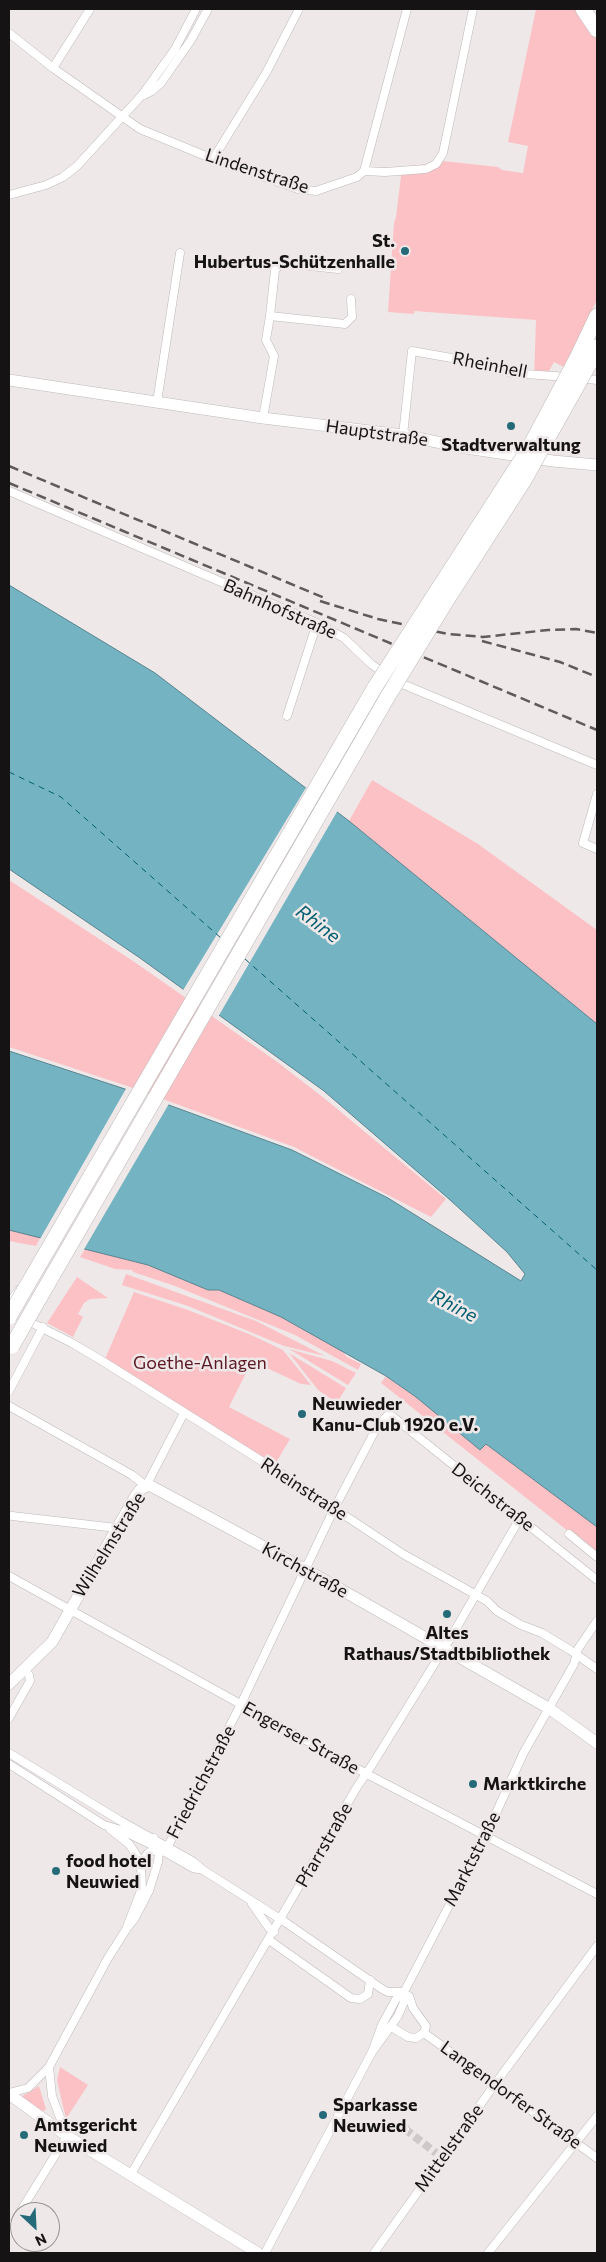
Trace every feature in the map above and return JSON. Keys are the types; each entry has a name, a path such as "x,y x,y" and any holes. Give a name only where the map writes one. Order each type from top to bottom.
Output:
{"highway":[{"path":"583,9 597,30"},
{"path":"589,9 597,23"},
{"path":"9,1317 359,713 528,448 554,403 597,316"},
{"path":"10,1350 388,696 540,454 597,347"},
{"path":"9,1306 26,1289"}],"street":[{"path":"53,68 90,9"},
{"path":"9,195 46,185 63,177 77,166 142,96 175,50 196,9"},
{"path":"142,96 152,91 161,83 191,40 208,9"},
{"path":"213,158 266,73 299,9"},
{"path":"364,171 407,9"},
{"name":"Lindenstraße","path":"9,33 53,68 140,129 213,158 298,188 316,191 357,177 364,171 385,172 426,169 436,164 442,153 473,9"},
{"path":"157,402 180,254"},
{"path":"263,418 274,356 266,340 275,270 282,262 338,269"},
{"path":"270,316 345,324 352,317 351,299"},
{"name":"Rheinhell","path":"403,435 412,351 474,362 511,372 597,380"},
{"name":"Hauptstraße","path":"9,380 263,418 403,435 466,448 597,465"},
{"name":"Bahnhofstraße","path":"9,491 317,622 344,638 371,664 395,681 597,764"},
{"path":"287,716 317,622"},
{"path":"597,794 583,842 597,849"},
{"name":"Rheinstraße","path":"9,1312 43,1327 104,1362 403,1554 487,1601 497,1611 521,1625 542,1633 597,1669"},
{"path":"9,1392 43,1327"},
{"name":"Kirchstraße","path":"9,1406 132,1475 146,1486 154,1486 550,1708 597,1743"},
{"name":"Wilhelmstraße","path":"9,1684 52,1642 69,1609 117,1528 140,1490 146,1486 184,1413"},
{"name":"Friedrichstraße","path":"158,1862 169,1850 334,1509 378,1426 387,1416"},
{"name":"Deichstraße","path":"387,1416 392,1416 597,1580"},
{"path":"12,1516 117,1528"},
{"name":"Pfarrstraße","path":"131,2174 365,1774 443,1649 520,1518"},
{"path":"569,1534 597,1557"},
{"name":"Engerser Straße","path":"9,1576 365,1774 597,1894"},
{"name":"Marktstraße","path":"265,2253 372,2052 375,2040 396,1998 406,1994 486,1836 524,1752 574,1664 578,1649 597,1621"},
{"path":"9,1718 30,1681 29,1675 25,1670"},
{"path":"9,1753 119,1820 154,1838 169,1850 194,1862 202,1870 281,1919 388,1992 406,1994"},
{"path":"9,1764 104,1825 118,1829 158,1848"},
{"name":"Friedrichstraße","path":"104,1825 129,1844 137,1856 141,1868 142,1888 127,1928"},
{"name":"Friedrichstraße","path":"9,2094 28,2088 50,2067 87,1996 127,1928 135,1918 149,1891 158,1862 158,1848 154,1838"},
{"name":"Friedrichstraße","path":"141,1868 145,1856 158,1848 169,1850"},
{"path":"245,1896 274,1932"},
{"path":"269,1940 352,1998 360,1999 368,1994 370,1980"},
{"name":"Mittelstraße","path":"374,2253 597,1946"},
{"name":"Langendorfer Straße","path":"394,2028 408,2037 416,2038 424,2033 426,2026 406,1994"},
{"name":"Langendorfer Straße","path":"424,2033 597,2158"},
{"path":"50,2067 52,2096 67,2136"},
{"path":"9,2094 67,2136 258,2253"},
{"path":"488,2253 597,2116"},
{"path":"26,2202 67,2136"}],"green space":[{"path":"536,9 580,9 597,34 597,300 564,367 554,362 544,380 534,378 536,320 414,311 414,314 388,312 394,223 402,168 443,161 498,167 502,170 523,173 528,146 508,142"},
{"path":"372,780 478,844 597,930 597,1024 349,821"},
{"path":"9,880 136,963 276,1061 324,1098 446,1199 431,1217 294,1147 127,1086 9,1047"},
{"path":"9,1230 41,1236 36,1246 9,1241"},
{"path":"85,1249 148,1265 208,1290 219,1290 281,1317 341,1350 347,1357 361,1364 358,1370 295,1335 175,1286 133,1272 132,1270 115,1269 80,1257"},
{"path":"126,1274 256,1321 325,1356 284,1346 188,1306 122,1285"},
{"path":"77,1277 108,1298 90,1299 84,1303 78,1314 83,1317 73,1337 47,1323"},
{"name":"Goethe-Anlagen","path":"134,1292 188,1310 249,1334 283,1350 311,1385 301,1384 252,1361 229,1407 290,1439 274,1466 105,1359"},
{"path":"289,1349 332,1361 356,1373 348,1385"},
{"path":"289,1353 346,1388 337,1403 318,1390"},
{"path":"386,1376 416,1397 480,1450 486,1444 597,1527 597,1554 381,1383"},
{"path":"60,2067 88,2085 66,2119 57,2080"},
{"path":"39,2086 46,2109 42,2112 19,2098"}],"water":[{"name":"Rhine","path":"9,585 155,673 349,821 597,1024 597,1527 486,1444 480,1450 416,1397 386,1376 281,1317 219,1290 208,1290 148,1265 9,1230 9,1051 125,1089 292,1150 388,1198 521,1281 525,1274 507,1252 449,1199 324,1091 140,958 9,869"}],"pier":[{"path":"307,786 338,810 218,1017 182,992"},
{"path":"127,1087 170,1102 83,1251 40,1239"}],"ferry route":[{"path":"9,772 61,797 221,938"},
{"path":"245,959 597,1270"}],"tunnel":[{"path":"405,2129 436,2153"}],"railway":[{"path":"9,466 327,599"},
{"path":"9,483 597,730"},
{"path":"320,601 378,619 448,634 483,637 576,629 597,633"},
{"path":"482,641 560,662 597,677"}],"place":[{"name":"St. Hubertus-Schützenhalle","path":"405,251"},
{"name":"Stadtverwaltung","path":"511,426"},
{"name":"Neuwieder Kanu-Club 1920 e.V.","path":"302,1414"},
{"name":"Altes Rathaus/Stadtbibliothek","path":"447,1614"},
{"name":"Marktkirche","path":"473,1784"},
{"name":"food hotel Neuwied","path":"56,1871"},
{"name":"Sparkasse Neuwied","path":"323,2115"},
{"name":"Amtsgericht Neuwied","path":"24,2135"}]}
